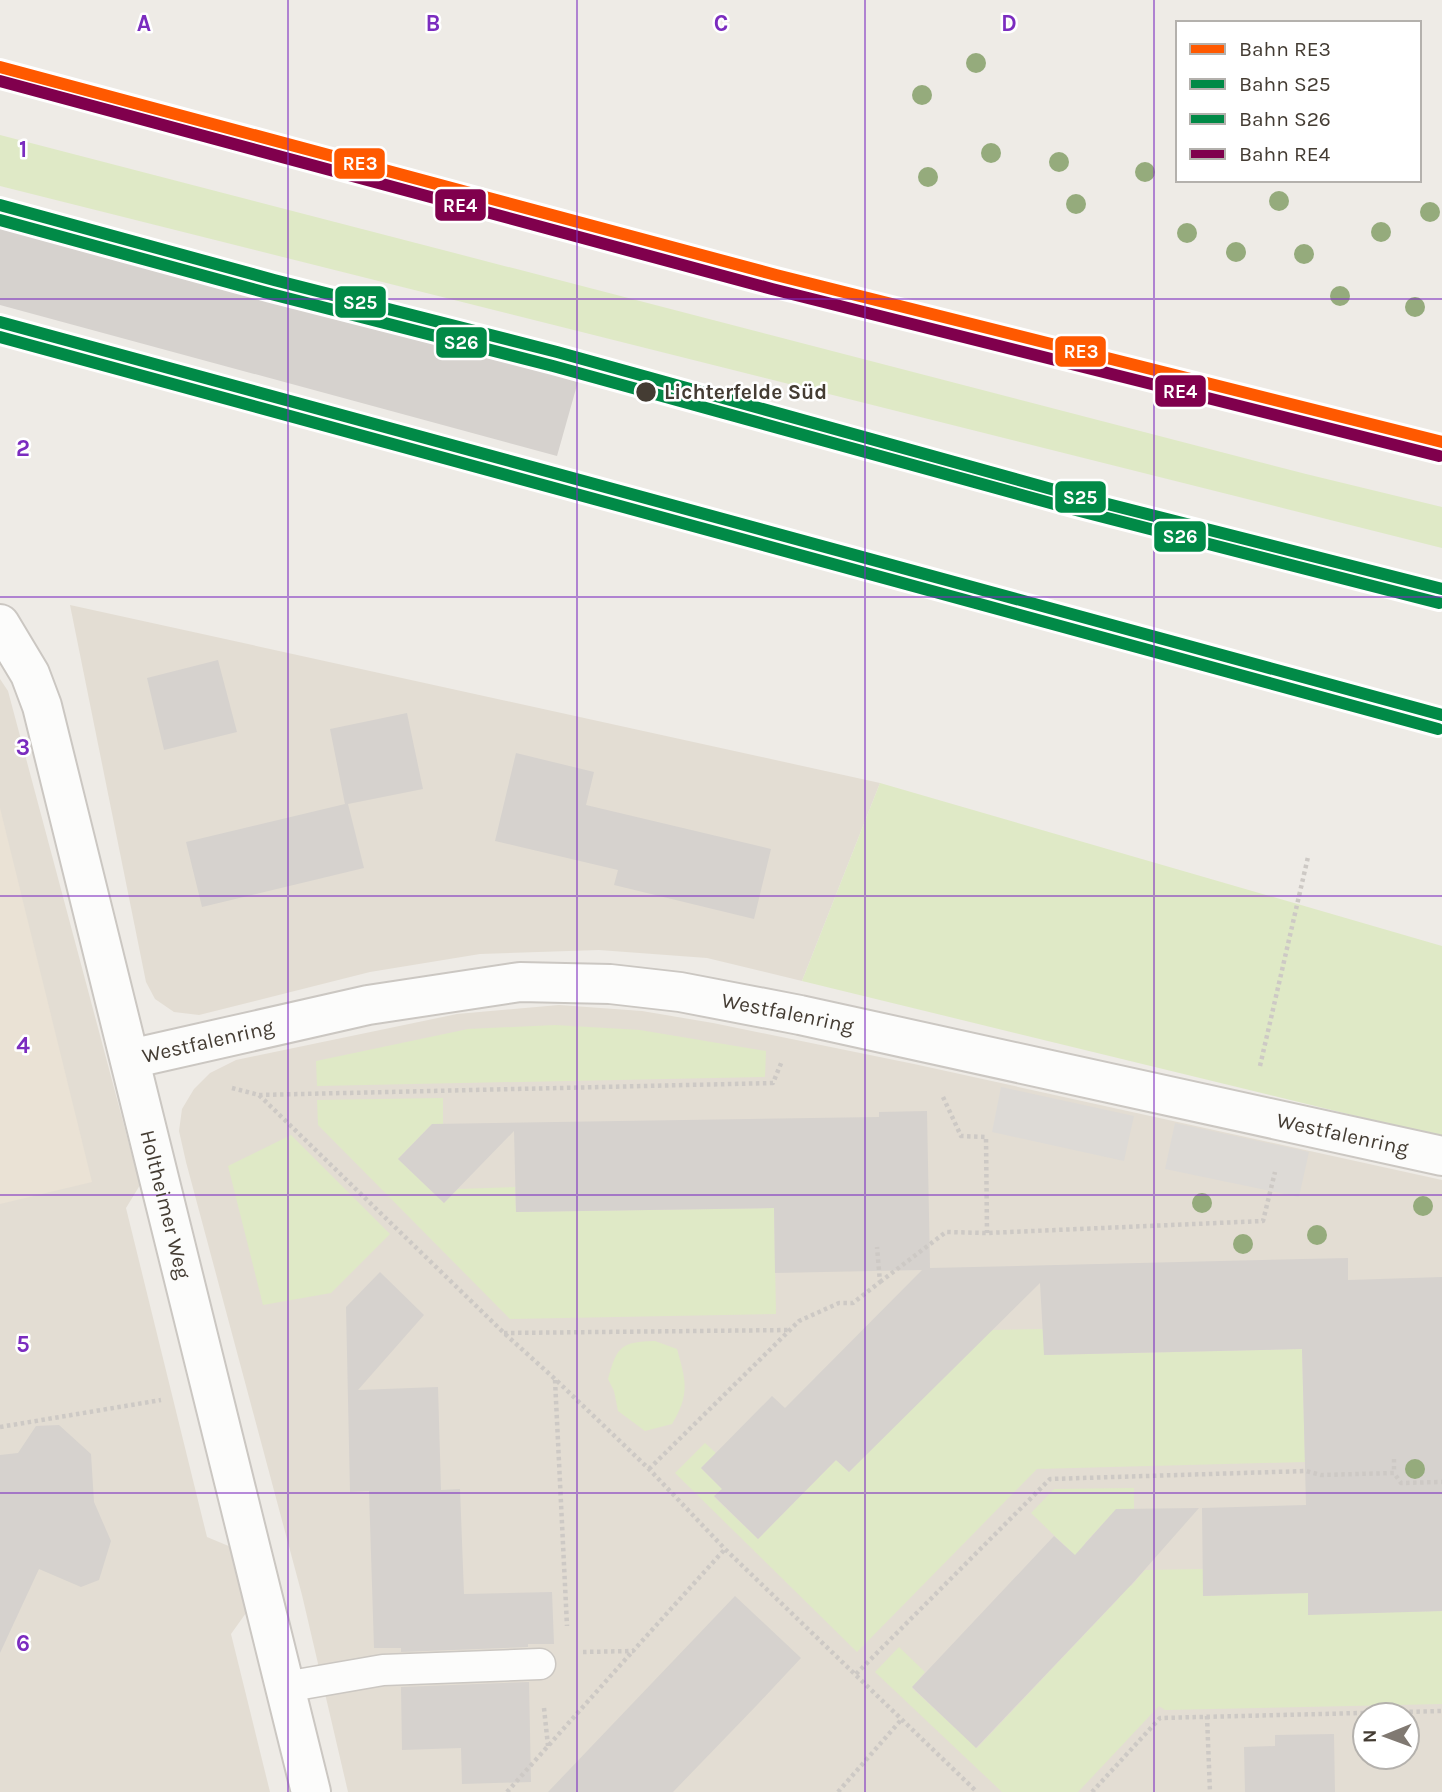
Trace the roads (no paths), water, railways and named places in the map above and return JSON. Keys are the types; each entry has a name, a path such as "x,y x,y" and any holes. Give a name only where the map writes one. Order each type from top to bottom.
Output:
{"street":[{"name":"Holtheimer Weg","path":"0,624 30,674 43,706 311,1792"},
{"name":"Westfalenring","path":"130,1059 368,1005 520,982 610,984 680,992 800,1015 1442,1156"}],"lane":[{"path":"285,1686 383,1670 540,1664"}],"rail line":[{"name":"RE3","path":"0,67 776,275 1442,442"},
{"name":"RE4","path":"0,81 772,289 1439,456"},
{"name":"S25","path":"0,205 274,280 557,352 1080,497 1442,589"},
{"name":"S26","path":"0,220 271,294 553,366 1076,510 1439,603"},
{"name":"S25","path":"0,322 1442,715"},
{"name":"S26","path":"0,337 1438,729"}],"place":[{"name":"Lichterfelde Süd","path":"646,392"}]}
